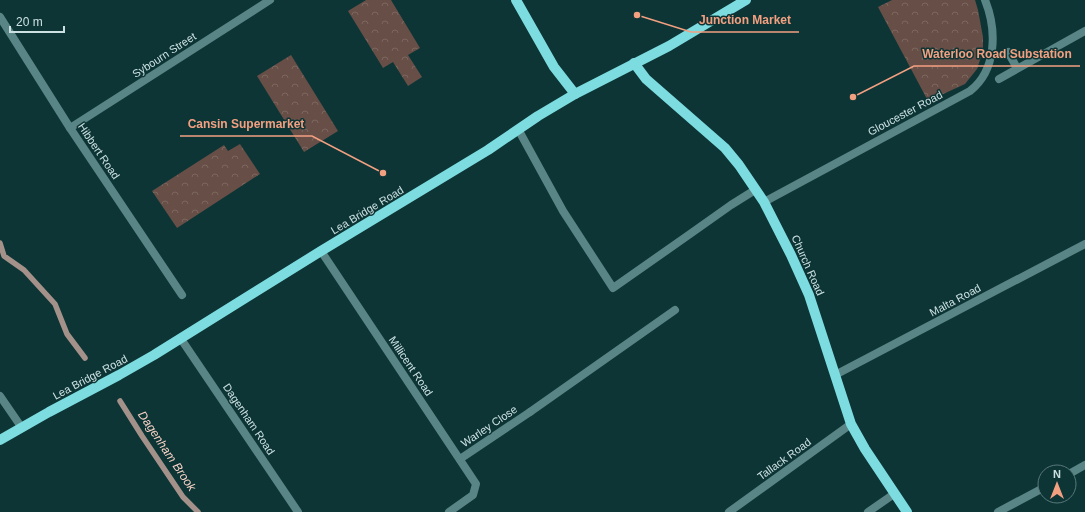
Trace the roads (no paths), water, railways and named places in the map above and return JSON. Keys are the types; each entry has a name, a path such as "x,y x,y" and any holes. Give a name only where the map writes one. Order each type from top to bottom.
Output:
{"main road":[{"path":"516,0 554,67 575,94"},
{"name":"Lea Bridge Road","path":"0,440 119,375 181,339 321,251 488,150 518,129 575,94 669,46 746,0"},
{"name":"Church Road","path":"634,63 650,83 725,148 739,165 764,202 791,255 809,296 851,424 865,449 907,512"}],"street":[{"name":"Sybourn Street","path":"70,128 270,0"},
{"name":"Gloucester Road","path":"764,202 977,86 988,68 992,54 993,42 991,23 985,0"},
{"name":"Hibbert Road","path":"0,17 70,128 182,295"},
{"path":"999,79 1016,68 1085,32"},
{"path":"1008,52 1016,68"},
{"path":"518,129 563,211 613,288 731,205 755,190"},
{"name":"Malta Road","path":"835,375 1085,244"},
{"name":"Millicent Road","path":"321,251 476,484 473,495 449,512"},
{"name":"Warley Close","path":"460,459 530,412 675,310"},
{"name":"Dagenham Road","path":"181,339 298,512"},
{"path":"0,396 22,428"},
{"name":"Tallack Road","path":"729,512 851,424"},
{"path":"998,512 1037,491"},
{"path":"868,512 894,494"}],"waterway":[{"name":"Dagenham Brook","path":"0,243 4,256 24,270 55,304 67,334 85,358"},
{"name":"Dagenham Brook","path":"120,401 183,497 198,512"}],"place":[{"name":"Junction Market","path":"637,15"},
{"name":"Waterloo Road Substation","path":"853,97"},
{"name":"Cansin Supermarket","path":"383,173"}]}
